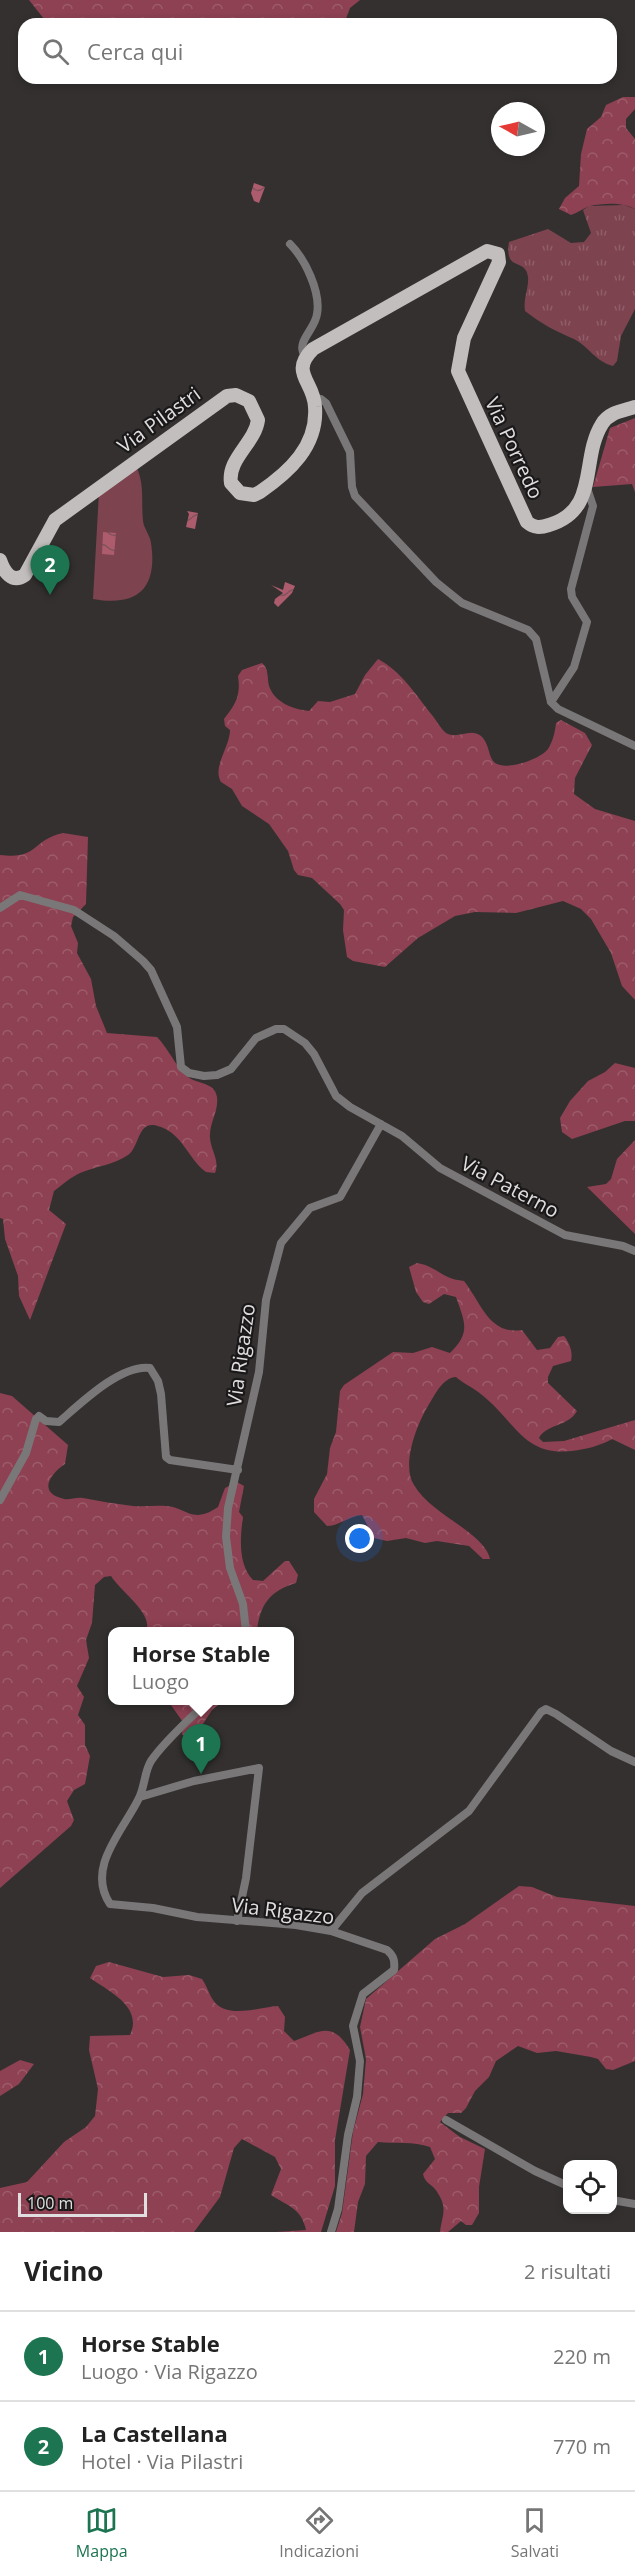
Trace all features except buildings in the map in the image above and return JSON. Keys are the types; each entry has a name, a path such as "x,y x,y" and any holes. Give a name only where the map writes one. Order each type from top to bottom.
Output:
{"main road":[{"name":"Via Porredo","path":"305,356 313,349 487,251 498,254 500,258 496,272 464,338 458,363 460,378 527,522 541,527 570,516 576,509 586,485 602,423 613,414 635,407"},
{"name":"Via Pilastri","path":"0,560 8,576 17,579 25,575 55,520 227,396 236,395 249,401 258,420 253,436 232,469 231,483 240,493 254,495 260,492 288,472 302,456 314,418 314,399 301,367 305,356"}],"street":[{"path":"290,244 299,253 315,291 318,311 315,324 301,344 301,351 305,356"},
{"path":"314,399 321,399 326,403 350,452 352,487 356,496 436,582 462,603 528,630 536,639 551,702 558,709 635,746"},
{"path":"551,702 574,667 585,635 587,622 572,597 571,589 592,506 586,485"},
{"name":"Via Paterno","path":"0,908 20,895 74,910 114,936 143,961 151,970 177,1027 181,1067 189,1073 217,1075 231,1069 256,1038 276,1029 284,1029 305,1043 314,1054 336,1096 350,1107 402,1136 440,1168 565,1235 623,1246 635,1251"},
{"name":"Via Rigazzo","path":"245,1627 243,1604 230,1568 226,1537 228,1508 259,1372 266,1300 280,1243 310,1208 339,1197 381,1124"},
{"path":"0,1500 26,1453 36,1419 39,1416 46,1422 59,1422 109,1383 130,1369 139,1366 150,1368 158,1381 166,1457 170,1460 237,1470"},
{"name":"Via Rigazzo","path":"205,1705 152,1760 140,1797 109,1848 100,1883 110,1904 331,1931 387,1950 395,1960 394,1970 363,1994 353,2026 360,2061 357,2097 348,2135 338,2209 331,2232"},
{"path":"331,1931 362,1893 469,1811 546,1709 611,1751 635,1762"},
{"path":"140,1797 194,1781 259,1768 246,1878 237,1921"},
{"path":"446,2120 535,2171 563,2184"},
{"path":"617,2201 635,2204"}],"green space":[{"path":"29,0 360,0 350,8 346,18 43,18"},
{"path":"623,97 635,97 635,109 626,119 626,128 635,139 635,209 619,204 601,204 587,207 571,215 559,209 565,198 579,186 581,154 587,129 601,117 606,105"},
{"path":"624,205 635,209 635,309 621,336 617,361 613,366 602,361 579,342 549,327 525,311 528,277 523,267 512,261 508,252 509,242 548,229 571,243 584,242 591,233 583,210 589,206"},
{"path":"635,418 635,492 632,484 593,487 610,428"},
{"path":"136,466 142,486 143,521 151,543 151,572 147,583 133,597 108,601 93,599 99,492"},
{"path":"378,659 401,677 446,733 455,735 473,733 481,736 486,742 493,761 498,764 505,766 522,763 544,753 551,743 556,723 561,720 585,733 592,745 575,778 574,794 595,809 635,821 635,1000 622,986 611,953 591,919 581,909 563,901 516,913 475,912 455,916 418,938 385,967 353,961 347,957 343,930 344,910 340,904 312,878 298,875 288,851 269,824 242,806 232,789 221,782 220,763 230,730 225,726 224,719 237,699 238,676 242,670 262,663 267,671 269,686 276,697 291,707 309,711 318,701 330,702 355,694 365,675"},
{"path":"63,833 88,837 86,904 73,917 71,926 78,943 77,953 91,979 96,1006 107,1033 157,1037 184,1074 216,1092 217,1102 210,1138 216,1168 215,1173 206,1172 175,1136 153,1125 143,1129 128,1155 80,1173 54,1191 49,1210 66,1224 30,1320 19,1296 18,1276 5,1239 3,1219 0,1218 0,855 22,855 45,840"},
{"path":"615,1063 635,1068 635,1121 625,1121 572,1139 562,1132 560,1118 570,1101 588,1081 605,1072"},
{"path":"635,1140 635,1234 587,1187 606,1184 611,1179 617,1159"},
{"path":"417,1263 450,1278 464,1281 494,1323 502,1328 522,1330 537,1350 550,1348 558,1337 564,1336 572,1354 571,1361 553,1366 548,1383 577,1411 568,1420 542,1433 539,1438 543,1442 564,1441 635,1420 635,1450 612,1439 588,1448 555,1451 531,1443 494,1405 456,1377 447,1380 436,1392 415,1434 410,1456 410,1477 425,1498 478,1540 490,1559 483,1559 469,1546 437,1541 425,1543 406,1538 387,1541 374,1538 362,1515 327,1526 314,1512 314,1499 327,1474 330,1448 336,1432 340,1391 344,1385 393,1352 413,1353 432,1347 450,1353 464,1333 464,1321 456,1297 444,1294 429,1304 423,1302 416,1292 409,1267"},
{"path":"0,1393 12,1396 68,1445 65,1464 55,1473 49,1483 48,1488 56,1496 64,1499 83,1498 133,1506 166,1506 201,1515 218,1507 225,1488 237,1482 244,1486 239,1512 243,1517 242,1559 248,1574 253,1580 263,1581 285,1561 289,1561 298,1575 296,1583 279,1590 268,1600 257,1627 147,1627 141,1610 111,1576 104,1577 95,1585 92,1623 86,1640 89,1658 77,1686 84,1697 78,1715 85,1725 85,1745 90,1756 85,1784 74,1790 67,1801 74,1820 71,1826 0,1888"},
{"path":"171,1705 218,1705 212,1710 195,1736 182,1735 183,1722"},
{"path":"519,1886 532,1887 557,1897 635,1906 635,2061 613,2070 606,2069 598,2059 591,2057 556,2051 537,2053 518,2046 496,2061 489,2077 475,2091 461,2113 448,2113 440,2122 460,2137 485,2149 479,2187 479,2213 472,2225 466,2225 461,2221 448,2232 440,2232 442,2201 423,2174 435,2159 430,2147 411,2143 378,2142 366,2156 365,2184 358,2202 354,2232 336,2232 342,2213 353,2132 363,2094 366,2059 360,2027 366,1999 435,1939 465,1924"},
{"path":"109,1962 163,1977 189,1975 202,1979 213,2000 226,2010 244,2011 278,2006 285,2017 284,2031 294,2041 325,2031 337,2035 343,2041 350,2050 335,2140 335,2186 321,2232 276,2232 306,2230 298,2213 271,2195 281,2169 275,2157 242,2139 234,2148 220,2197 194,2232 0,2232 0,2188 27,2182 64,2142 86,2127 95,2116 98,2089 89,2050 90,2036 130,2035 133,2025 128,2008 115,1995 90,1978 96,1966"},
{"path":"20,2060 34,2064 19,2084 0,2096 0,2071"}],"water":[{"path":"254,183 265,187 259,203 254,201 251,193"},
{"path":"187,511 198,513 195,529 186,527 189,514"},
{"path":"103,532 116,533 114,555 102,554"},
{"path":"285,582 295,586 292,593 278,607 274,603 275,599 283,593 271,585 283,590"}],"place":[{"name":"La Castellana","path":"50,595"},
{"name":"Horse Stable","path":"201,1774"}]}
